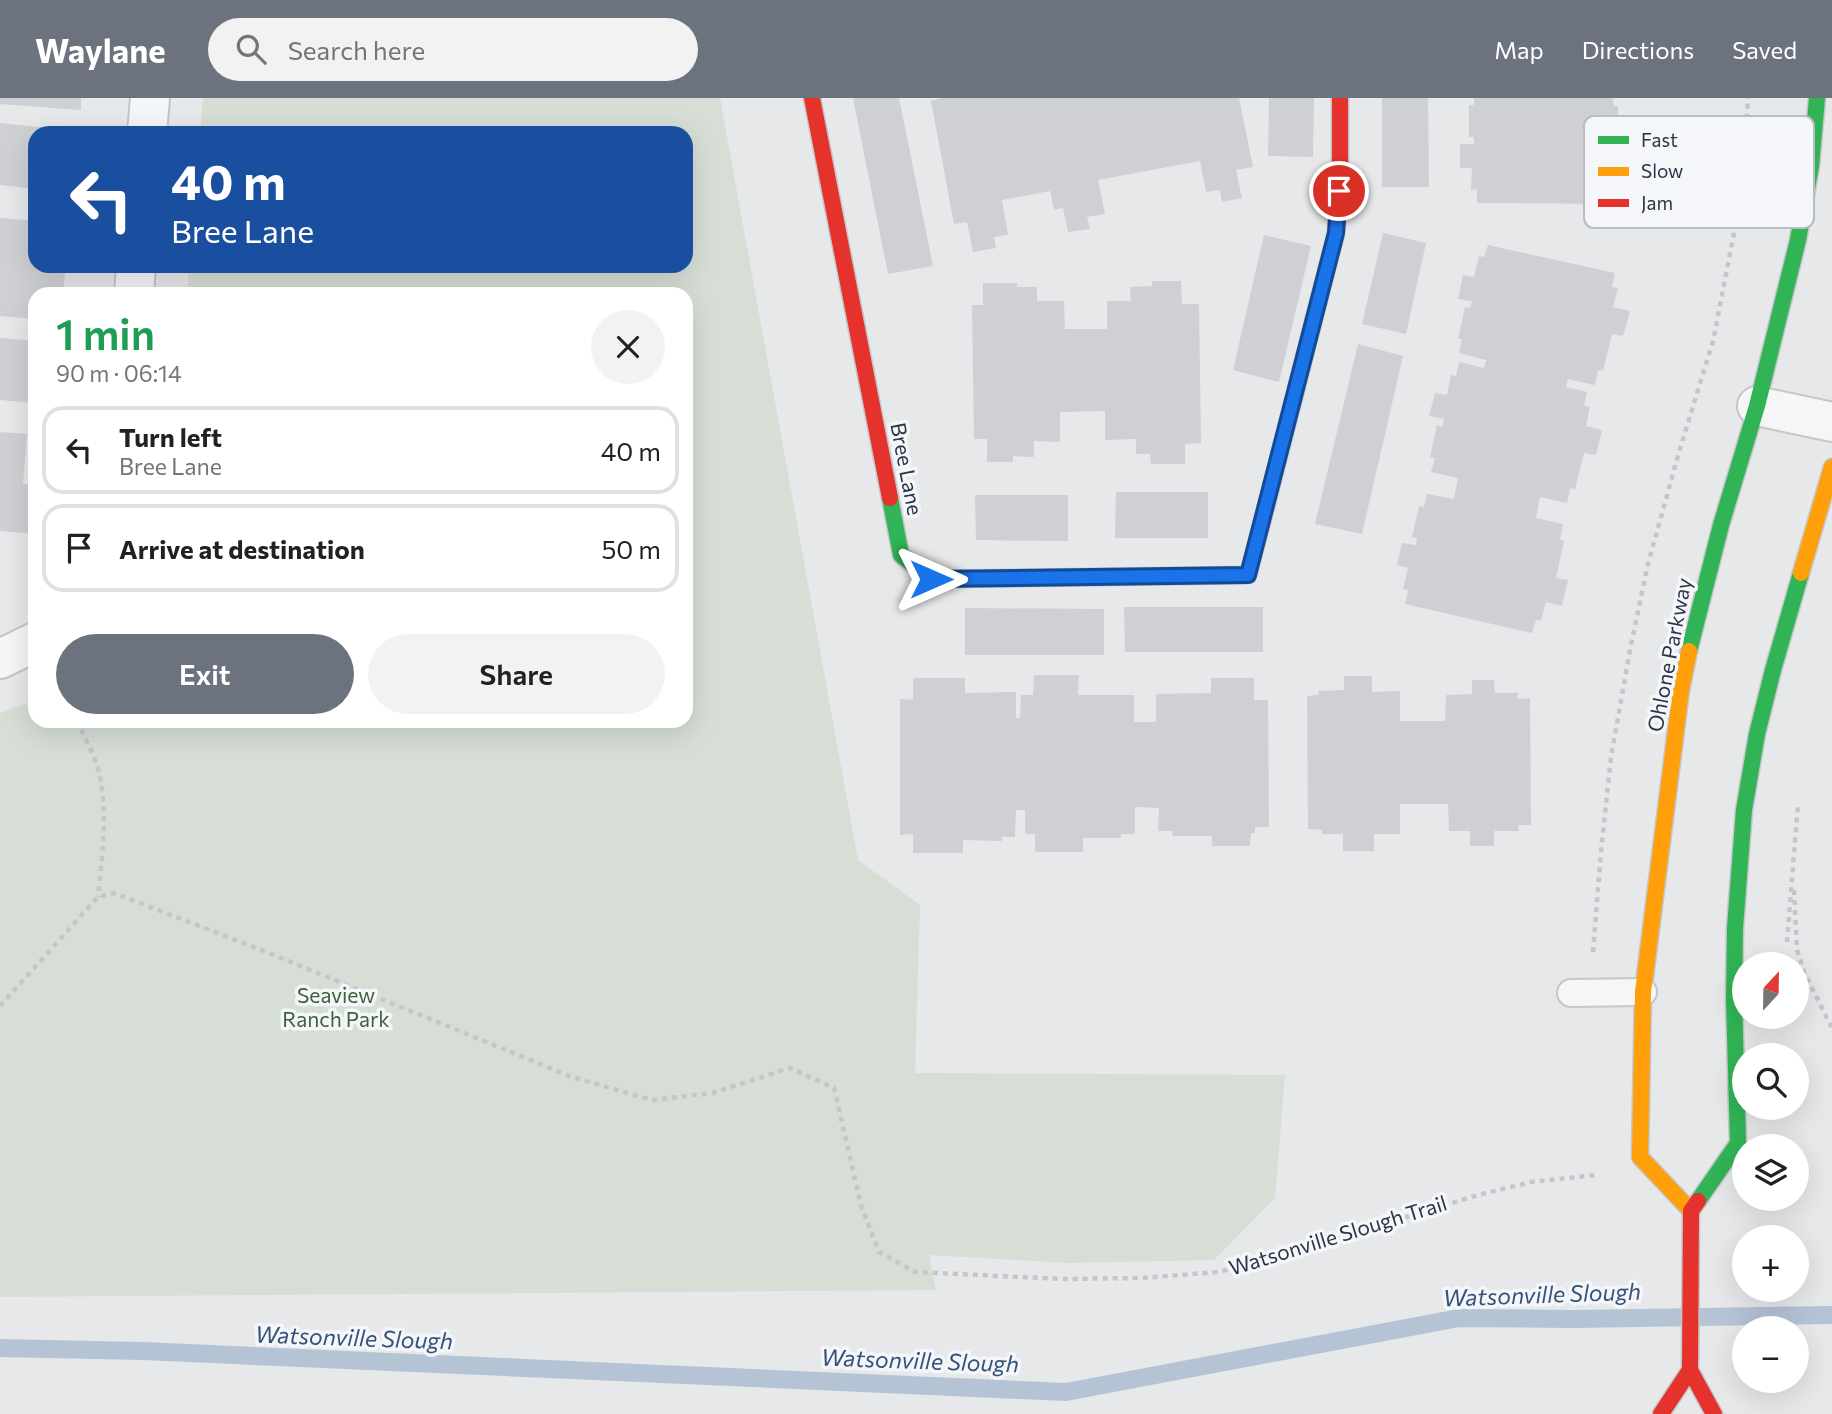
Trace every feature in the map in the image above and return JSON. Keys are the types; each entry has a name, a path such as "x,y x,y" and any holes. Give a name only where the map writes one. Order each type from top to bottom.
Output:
{"street":[{"path":"148,126 150,98"},
{"name":"Bree Lane","path":"812,98 901,555 931,579 1248,575 1336,233 1340,170 1340,98"},
{"name":"Ohlone Parkway","path":"1814,132 1817,98"},
{"name":"Ohlone Parkway","path":"1691,1211 1640,1157 1643,992 1676,729 1690,641 1757,406 1800,228"},
{"path":"1757,406 1832,422"},
{"path":"1714,1414 1690,1370 1691,1211 1738,1143 1735,928 1744,810 1757,734 1773,670 1832,467"},
{"path":"0,659 28,645"},
{"path":"1661,1414 1690,1370"}],"lane":[{"path":"1571,993 1643,992"}],"path":[{"path":"0,1006 98,897 103,839 101,779 80,728"},
{"path":"1786,951 1793,874 1797,950 1805,974 1832,1028"},
{"name":"Watsonville Slough Trail","path":"98,897 114,893 572,1077 652,1100 712,1093 790,1068 834,1088 861,1205 878,1252 915,1272 1063,1279 1142,1278 1218,1272 1257,1263 1478,1195 1531,1182 1604,1174"}],"green space":[{"name":"Seaview Ranch Park","path":"203,98 720,98 858,860 920,905 915,1073 1285,1075 1275,1198 1214,1260 1068,1263 929,1255 936,1290 0,1297 0,713 28,703 28,728 693,728 693,287 188,287 188,273 693,273 693,126 201,126"}],"building":[{"path":"0,98 81,98 81,110 0,104"},
{"path":"853,98 899,98 933,266 888,274"},
{"path":"942,98 1239,98 1253,167 1236,170 1242,198 1222,202 1220,190 1206,192 1200,161 1098,180 1105,214 1087,217 1090,229 1068,232 1063,208 1054,210 1050,191 1002,200 1008,235 994,237 996,248 973,252 967,222 954,224 931,101"},
{"path":"1269,98 1314,98 1313,157 1268,156"},
{"path":"1382,98 1428,98 1429,187 1382,187"},
{"path":"1474,98 1613,98 1614,106 1618,106 1618,116 1584,116 1584,204 1477,203 1477,189 1471,190 1472,168 1460,168 1460,144 1474,144 1474,137 1469,137 1469,105 1474,105"},
{"path":"0,123 29,126 28,188 0,185"},
{"path":"0,218 28,220 28,273 65,273 64,287 28,287 28,318 0,316"},
{"path":"1383,233 1426,243 1406,334 1362,324"},
{"path":"1264,235 1311,246 1279,382 1233,370"},
{"path":"1488,245 1615,273 1612,287 1618,288 1613,307 1630,311 1623,336 1612,334 1603,371 1598,370 1595,385 1568,379 1566,387 1587,392 1584,406 1590,407 1586,426 1602,430 1596,455 1584,453 1575,489 1570,488 1567,503 1540,497 1536,518 1563,524 1560,539 1564,541 1556,578 1568,580 1562,606 1546,602 1541,621 1536,620 1532,633 1405,604 1408,590 1403,589 1408,568 1397,565 1402,543 1416,545 1417,538 1412,537 1419,506 1424,507 1427,494 1454,499 1458,478 1431,472 1435,458 1430,457 1437,425 1442,427 1444,419 1429,416 1435,393 1447,395 1451,375 1456,376 1459,362 1484,368 1486,360 1459,353 1462,339 1458,339 1465,307 1470,308 1472,301 1458,299 1463,275 1474,277 1479,256 1484,257"},
{"path":"1152,281 1181,281 1182,304 1199,304 1201,443 1185,444 1185,464 1151,464 1150,454 1136,454 1136,439 1105,440 1105,411 1060,412 1060,442 1034,441 1034,457 1013,456 1013,462 987,462 987,439 974,439 972,305 983,305 983,283 1017,283 1017,287 1037,287 1037,301 1064,301 1065,329 1107,329 1107,301 1131,301 1130,287 1152,286"},
{"path":"0,338 28,340 28,402 0,400"},
{"path":"1358,344 1403,356 1362,534 1315,524"},
{"path":"0,432 27,434 23,484 28,484 28,533 0,531"},
{"path":"1116,492 1208,492 1208,538 1115,538"},
{"path":"975,495 1068,495 1068,541 976,540"},
{"path":"1124,607 1263,607 1263,652 1125,652"},
{"path":"965,608 1104,609 1104,655 965,655"},
{"path":"1034,675 1079,675 1078,695 1134,695 1134,722 1156,722 1156,694 1211,693 1211,678 1254,678 1254,700 1268,700 1269,827 1255,827 1255,833 1251,833 1250,846 1212,846 1212,836 1172,836 1173,831 1158,831 1159,808 1135,807 1135,834 1121,834 1121,838 1083,838 1083,852 1035,852 1035,834 1025,834 1025,810 1016,810 1015,837 1002,837 1002,841 963,840 963,853 913,853 913,834 900,835 900,699 913,700 913,678 965,678 965,693 1016,692 1016,718 1020,718 1021,695 1033,695"},
{"path":"1344,676 1372,676 1372,692 1400,691 1400,721 1445,721 1446,695 1472,694 1472,680 1494,680 1495,693 1518,693 1518,699 1530,698 1531,825 1518,825 1519,831 1494,831 1494,846 1470,846 1470,831 1449,831 1448,804 1400,804 1400,834 1374,834 1374,851 1343,851 1343,834 1322,834 1322,830 1308,829 1307,696 1319,695 1318,691 1344,690"}],"waterway":[{"name":"Watsonville Slough","path":"0,1348 143,1351 1066,1392 1459,1318 1832,1315"}],"traffic: fast":[{"path":"1814,132 1817,98"},
{"path":"1689,651 1721,525 1757,406 1800,228"},
{"path":"890,498 901,555 931,579 1248,575 1261,526"},
{"path":"1698,1201 1738,1143 1735,928 1744,810 1757,734 1801,573"}],"traffic: slow":[{"path":"1801,573 1832,467"},
{"path":"1689,651 1681,690 1643,992 1640,1157 1691,1211"}],"traffic: jam":[{"path":"812,98 890,498"},
{"path":"1261,526 1336,233 1340,170 1340,98"},
{"path":"1698,1201 1691,1211 1690,1370 1714,1414"},
{"path":"1661,1414 1690,1370"}],"route":[{"path":"931,579 1248,575 1336,233 1339,191"}]}
